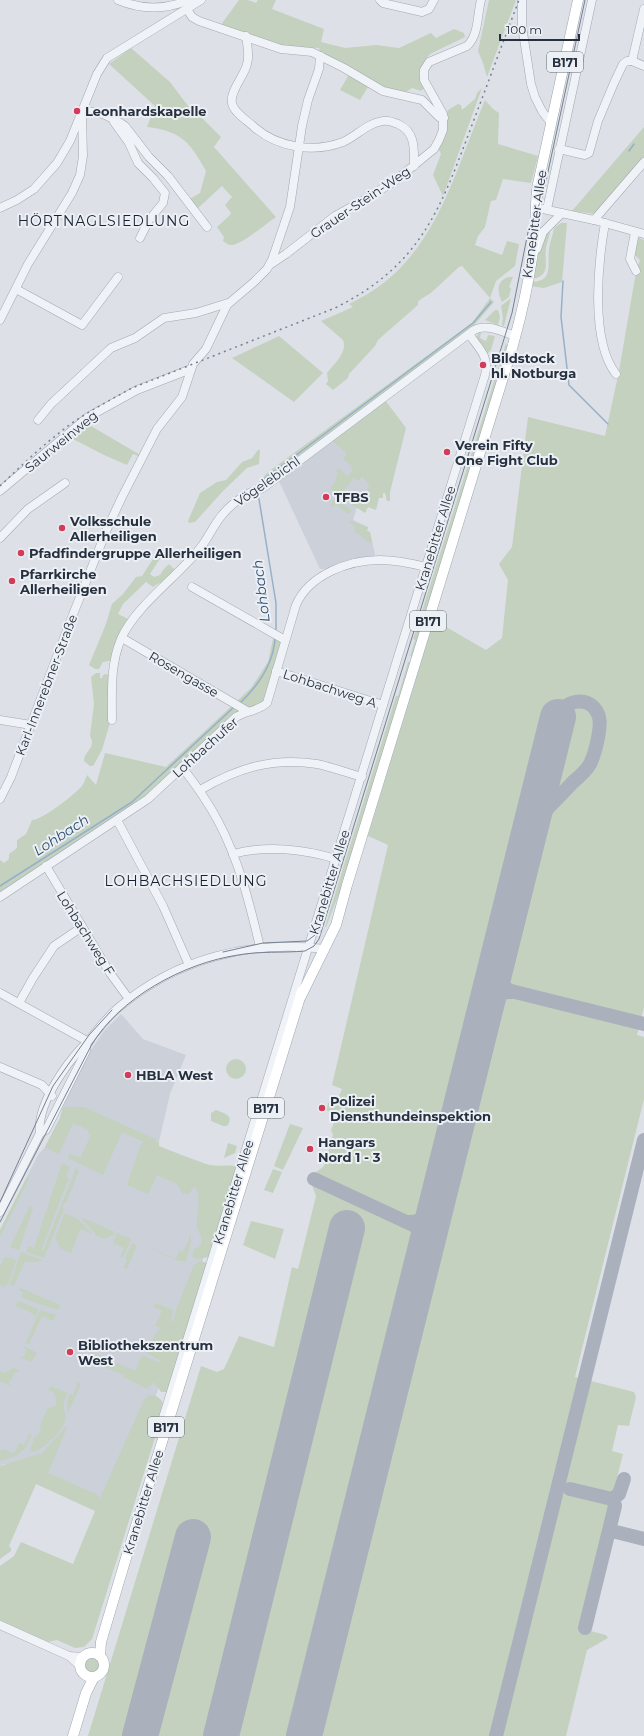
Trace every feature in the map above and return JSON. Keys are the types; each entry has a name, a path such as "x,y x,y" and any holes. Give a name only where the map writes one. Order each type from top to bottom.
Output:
{"main road":[{"name":"Kranebitter Allee","path":"73,1736 86,1693 89,1664 101,1642 301,996 322,949 336,925 515,336 532,256 538,184 578,0"}],"street":[{"path":"118,0 132,5 154,4 173,6 189,0"},
{"path":"0,208 28,193 54,168 70,141 97,74 107,58 201,0"},
{"path":"380,0 383,3 422,12 429,9 434,0"},
{"path":"444,118 442,110 424,80 424,70 429,62 467,46 472,42 481,0"},
{"path":"522,0 522,26 531,84 535,97 542,111 551,123"},
{"name":"Kranebitter Allee","path":"548,209 559,149 592,0"},
{"path":"187,9 194,18 199,21 281,49 309,51 344,68 383,91 422,100 439,117 444,118"},
{"path":"632,61 644,9"},
{"path":"246,36 248,61 232,96 232,106 263,134 284,144 318,147 344,142 370,125 389,121 401,125 412,137 414,145 414,166"},
{"name":"Karl-Innerebner-Straße","path":"0,799 11,777 107,529 122,497 157,429 182,397 193,364 206,349 228,303 254,282 270,264 290,207 299,146 308,100 319,69 320,56"},
{"path":"559,149 585,155 588,153 598,121 623,64 632,61 644,66"},
{"path":"82,110 108,116 125,126 149,157 168,176 207,227"},
{"path":"0,321 28,264 72,193 80,175 83,156 82,110"},
{"path":"108,116 117,125 140,164 165,193 163,203 149,220 140,238"},
{"name":"Grauer-Stein-Weg","path":"270,264 286,254 335,216 372,196 396,180 430,153 437,145 443,130 444,118"},
{"path":"594,220 644,162"},
{"path":"537,210 548,209 644,234"},
{"path":"532,256 538,248 543,232 562,213"},
{"path":"605,223 600,268 599,320 606,357 616,374"},
{"path":"634,232 630,259 636,271"},
{"path":"16,289 82,325 118,277"},
{"path":"38,420 51,404 111,348 136,338 164,318 196,312 228,303"},
{"name":"Vögelebichl","path":"112,720 112,676 114,660 122,638 132,621 200,548 222,514 234,504 260,488 468,334 478,328 484,327 515,336"},
{"name":"Kranebitter Allee","path":"158,1434 362,777 486,370 485,358 468,334"},
{"name":"Saurweinweg","path":"0,491 88,417 137,390 191,369"},
{"path":"0,538 28,509 65,484"},
{"name":"Lohbachufer","path":"0,897 148,799 236,717 241,707 261,708 267,703 276,671 280,637 299,597 304,590 322,576 351,564 378,560 404,562 426,567"},
{"path":"192,587 280,637"},
{"name":"Rosengasse","path":"122,638 241,707"},
{"name":"Lohbachweg A","path":"276,671 383,705"},
{"path":"0,720 31,725"},
{"path":"200,790 223,777 267,763 290,762 317,764 362,777"},
{"path":"182,767 200,790 219,823 233,854 260,947"},
{"path":"117,820 163,906 189,965"},
{"path":"233,854 263,850 288,849 319,854 336,859"},
{"name":"Lohbachweg F","path":"46,866 110,973 129,999"},
{"path":"19,1004 33,978 54,946 82,926"},
{"path":"0,1211 40,1133 39,1126 52,1090 80,1048 106,1019 129,999 159,980 189,965 220,954 260,947 322,949"},
{"path":"0,993 87,1041"},
{"path":"40,1133 46,1130 64,1095 86,1051 87,1041"},
{"path":"0,1067 52,1090 58,1099 64,1095"},
{"path":"52,1090 59,1085 63,1087 64,1095"},
{"path":"0,1625 89,1664"}],"shaded area":[{"name":"TFBS","path":"347,430 371,487 368,495 357,507 353,520 368,527 367,531 370,532 375,554 373,557 354,560 327,569 320,569 278,479"},
{"path":"121,1014 143,1039 186,1055 170,1094 158,1146 204,1163 203,1260 156,1395 103,1508 4,1464 0,1466 0,1230 38,1155 45,1147 60,1118 63,1107 89,1053 104,1031"}],"green space":[{"path":"239,0 248,0 256,3 258,0 276,0 272,9 324,29 321,42 345,48 376,45 399,48 431,33 436,38 454,29 464,33 465,37 430,54 425,60 426,62 422,66 419,74 425,88 421,91 412,88 403,94 385,89 371,82 360,100 340,90 351,71 320,53 319,48 284,47 220,26"},
{"path":"489,0 516,0 487,77 478,51"},
{"path":"131,48 170,82 197,118 201,117 221,137 214,147 276,217 236,244 229,245 223,241 224,237 217,227 231,213 225,205 232,197 222,186 197,209 188,200 200,193 206,171 195,152 183,140 168,131 147,127 155,106 109,64"},
{"path":"482,88 443,196 433,175 441,154 438,148 448,110 458,104 461,105 462,110 475,99 477,93"},
{"path":"485,100 499,113 498,144 538,156 531,183 503,179 496,200 491,201 485,227 478,236 475,245 502,255 507,241 519,244 515,266 496,281 490,298 462,266 459,267 431,293 420,300 418,305 378,340 375,346 349,374 348,378 333,390 326,384 328,381 327,373 340,358 344,349 344,344 343,340 321,321 353,307 349,304 378,287 401,267 421,243 450,189"},
{"path":"644,127 644,161 596,214 572,211"},
{"path":"561,223 567,223 562,282 544,288 530,286 531,282 543,279 548,272 549,249 554,228"},
{"path":"550,229 546,248 546,268 542,275 531,279 541,242"},
{"path":"636,237 644,240 644,1007 637,1035 644,1037 644,1099 575,1377 634,1392 636,1397 629,1426 618,1425 612,1451 623,1454 579,1628 606,1635 608,1638 587,1650 566,1736 88,1736 201,1366 217,1372 224,1369 239,1336 274,1347 292,1267 298,1269 316,1196 312,1185 315,1173 324,1166 333,1135 331,1130 337,1115 326,1110 329,1101 337,1101 342,1089 332,1085 388,845 368,836 434,620 486,650 502,638 508,580 499,564 512,547 528,417 605,436 619,371 636,272 640,260 633,253"},
{"path":"509,277 513,277 509,287 511,288 509,297 502,302 499,295 499,287 502,281"},
{"path":"490,298 494,302 470,330 284,467 257,489 259,482 268,472 473,322"},
{"path":"511,298 504,326 502,325 503,318 501,306"},
{"path":"495,310 498,310 500,317 498,325 485,320"},
{"path":"479,333 481,333 480,338 486,341 488,335 495,336 491,350 487,354 476,337"},
{"path":"279,336 323,373 294,402 232,358"},
{"path":"506,343 508,350 344,881 325,927 396,696 398,696 408,662 410,662 412,657 410,656 415,640 413,639"},
{"path":"385,400 406,428 390,492 390,501 387,501 385,493 383,493 383,498 379,498 376,510 368,507 365,513 337,495 330,488 336,482 338,473 336,472 338,468 348,476 353,470 351,468 352,466 343,459 347,453 331,440","holes":["362,476 369,485 367,494 362,500 358,502 349,502 345,499 349,493 344,490 353,478 358,481"]},
{"path":"84,422 142,456 133,454 127,465 69,437"},
{"path":"258,450 260,450 259,464 247,468 223,491 195,522 189,523 188,521 200,493 217,482 226,480 242,462 252,458"},
{"path":"334,499 352,510 349,514 335,504 332,508 330,506"},
{"path":"350,521 368,527 367,531 370,532 372,542 370,543 354,531 356,527 349,522"},
{"path":"157,553 161,557 150,574 154,577 160,575 169,564 177,572 164,586 159,583 153,587 146,582 123,604 118,614 132,621 114,660 103,662 99,669 95,669 89,665 106,624 112,604 123,594 136,577 142,576"},
{"path":"280,632 280,637 285,640 267,703 247,711 148,799 0,897 0,860 4,863 9,859 9,854 17,848 17,840 26,834 32,820 50,812 72,796 82,786 87,775 96,785 105,753 166,767 251,688 268,662 274,634"},
{"path":"96,673 100,673 100,678 106,674 112,676 112,720 102,750 93,766 90,766 84,761 92,744 90,736 94,704 91,677"},
{"path":"236,1059 243,1062 246,1069 243,1076 236,1079 229,1076 226,1069 229,1062"},
{"path":"63,1107 84,1107 157,1140 156,1142 159,1142 159,1146 184,1157 214,1166 238,1167 210,1257 196,1259 192,1257 194,1248 198,1248 202,1242 197,1226 199,1198 196,1188 193,1187 189,1194 183,1194 177,1184 157,1175 148,1194 127,1185 141,1144 144,1142 122,1132 103,1175 68,1158 69,1154 80,1158 91,1135 88,1133 89,1130 73,1123 59,1154 45,1147 60,1118"},
{"path":"216,1110 228,1115 230,1120 227,1126 211,1121 211,1113"},
{"path":"290,1124 303,1128 283,1170 274,1166"},
{"path":"228,1143 237,1146 235,1153 224,1158"},
{"path":"62,1163 70,1167 66,1176 69,1178 41,1250 43,1251 76,1168 79,1171 66,1203 64,1203 62,1208 64,1209 44,1258 27,1252 28,1246 34,1248"},
{"path":"273,1169 282,1172 273,1193 264,1190"},
{"path":"27,1177 29,1179 0,1237 0,1230"},
{"path":"30,1206 33,1208 19,1250 10,1247"},
{"path":"65,1213 79,1220 93,1234 80,1229 71,1253 60,1248 55,1238"},
{"path":"80,1217 115,1232 113,1236 110,1235 105,1239 95,1235 95,1233"},
{"path":"251,1221 284,1229 275,1259 243,1245"},
{"path":"117,1233 131,1239 123,1258 120,1257 124,1248 113,1243"},
{"path":"191,1235 186,1262 176,1260 138,1243 176,1259 179,1251 183,1252"},
{"path":"132,1243 137,1246 127,1269 123,1268 127,1260 125,1259"},
{"path":"21,1252 42,1260 38,1262 24,1263 14,1285 12,1286 10,1284"},
{"path":"5,1257 16,1260 8,1285 6,1284 4,1287 0,1285 0,1266"},
{"path":"200,1261 207,1263 168,1392 161,1392 154,1382 147,1389 124,1377 124,1375 89,1362 91,1352 135,1371 142,1355 158,1362 163,1362 147,1353 156,1333 162,1328 155,1326 162,1311 154,1307 155,1303 173,1310 172,1318 167,1323 173,1319 172,1326 176,1310 194,1265"},
{"path":"20,1288 60,1305 58,1310 21,1297 23,1292 19,1290"},
{"path":"18,1301 38,1309 34,1320 34,1314 17,1306 15,1307"},
{"path":"40,1310 56,1315 53,1321 42,1316 29,1344 26,1343"},
{"path":"24,1346 37,1353 31,1362 20,1357 24,1357 27,1349 23,1348"},
{"path":"14,1368 20,1371 14,1373 11,1380 8,1381 11,1386 0,1381 0,1371 5,1373"},
{"path":"78,1382 81,1384 68,1413 67,1403 69,1394 73,1395"},
{"path":"50,1386 67,1393 64,1400 66,1417 65,1422 58,1433 42,1448 32,1452 30,1450 35,1436 38,1435 41,1429 40,1426 47,1409 55,1406 57,1400 54,1393 48,1390"},
{"path":"153,1395 161,1400 164,1409 92,1639 84,1647 75,1648 57,1640 48,1642 0,1621 0,1566 14,1556 21,1542 73,1564 95,1511 36,1484 9,1546 11,1551 0,1559 0,1466 42,1453 68,1425 48,1473 96,1494 100,1498 145,1398 146,1399 147,1396"},
{"path":"29,1434 32,1435 20,1453 12,1458 0,1461 0,1451 3,1449 14,1454 19,1443 25,1445"},
{"path":"92,1656 98,1659 101,1665 98,1671 92,1674 86,1671 83,1665 86,1659"}],"waterway":[{"name":"Lohbach","path":"629,151 634,144"},
{"path":"563,281 561,317 569,385 608,424"},
{"name":"Lohbach","path":"259,485 264,479 473,323 491,302"},
{"name":"Lohbach","path":"258,493 276,603 276,631"},
{"name":"Lohbach","path":"239,704 258,683 263,675 271,658 275,639"},
{"name":"Lohbach","path":"0,886 132,802 234,707"}],"taxiway":[{"path":"529,832 535,822 590,764 596,746 600,725 598,714 589,704 583,702 571,703 561,711 558,717"},
{"path":"497,964 499,980 507,989 511,991 644,1024"},
{"path":"485,1011 489,1002 495,996 513,992"},
{"path":"496,1736 644,1140"},
{"path":"314,1179 415,1226 424,1237 425,1252"},
{"path":"409,1222 415,1222 428,1215 438,1198"},
{"path":"570,1489 612,1499 619,1494 624,1479"},
{"path":"585,1628 615,1506 612,1499"},
{"path":"616,1532 644,1539"}],"runway":[{"path":"304,1736 558,717"},
{"path":"221,1736 347,1228"},
{"path":"140,1736 193,1537"}],"tram line":[{"path":"0,1222 91,1046 103,1029 118,1013 136,998 155,986 196,966 217,959 238,955 305,951 314,946 319,939 512,313 528,232 543,195 585,0"},
{"path":"223,952 263,943 307,941 315,935 320,928"},
{"path":"0,1202 53,1086 89,1035 112,1010"}],"railway":[{"path":"0,486 62,430 117,396 132,388 335,308 364,291 388,273 408,254 424,232 437,209 460,156 519,0"}],"place":[{"name":"Leonhardskapelle","path":"77,111"},
{"name":"Bildstock hl. Notburga","path":"483,365"},
{"name":"Verein Fifty One Fight Club","path":"447,452"},
{"name":"TFBS","path":"326,497"},
{"name":"Volksschule Allerheiligen","path":"62,528"},
{"name":"Pfadfindergruppe Allerheiligen","path":"21,553"},
{"name":"Pfarrkirche Allerheiligen","path":"12,581"},
{"name":"HBLA West","path":"128,1075"},
{"name":"Polizei Diensthundeinspektion","path":"322,1108"},
{"name":"Hangars Nord 1 - 3","path":"310,1149"},
{"name":"Bibliothekszentrum West","path":"70,1352"}],"district":[{"name":"HÖRTNAGLSIEDLUNG","path":"104,221"},
{"name":"LOHBACHSIEDLUNG","path":"186,881"}]}
